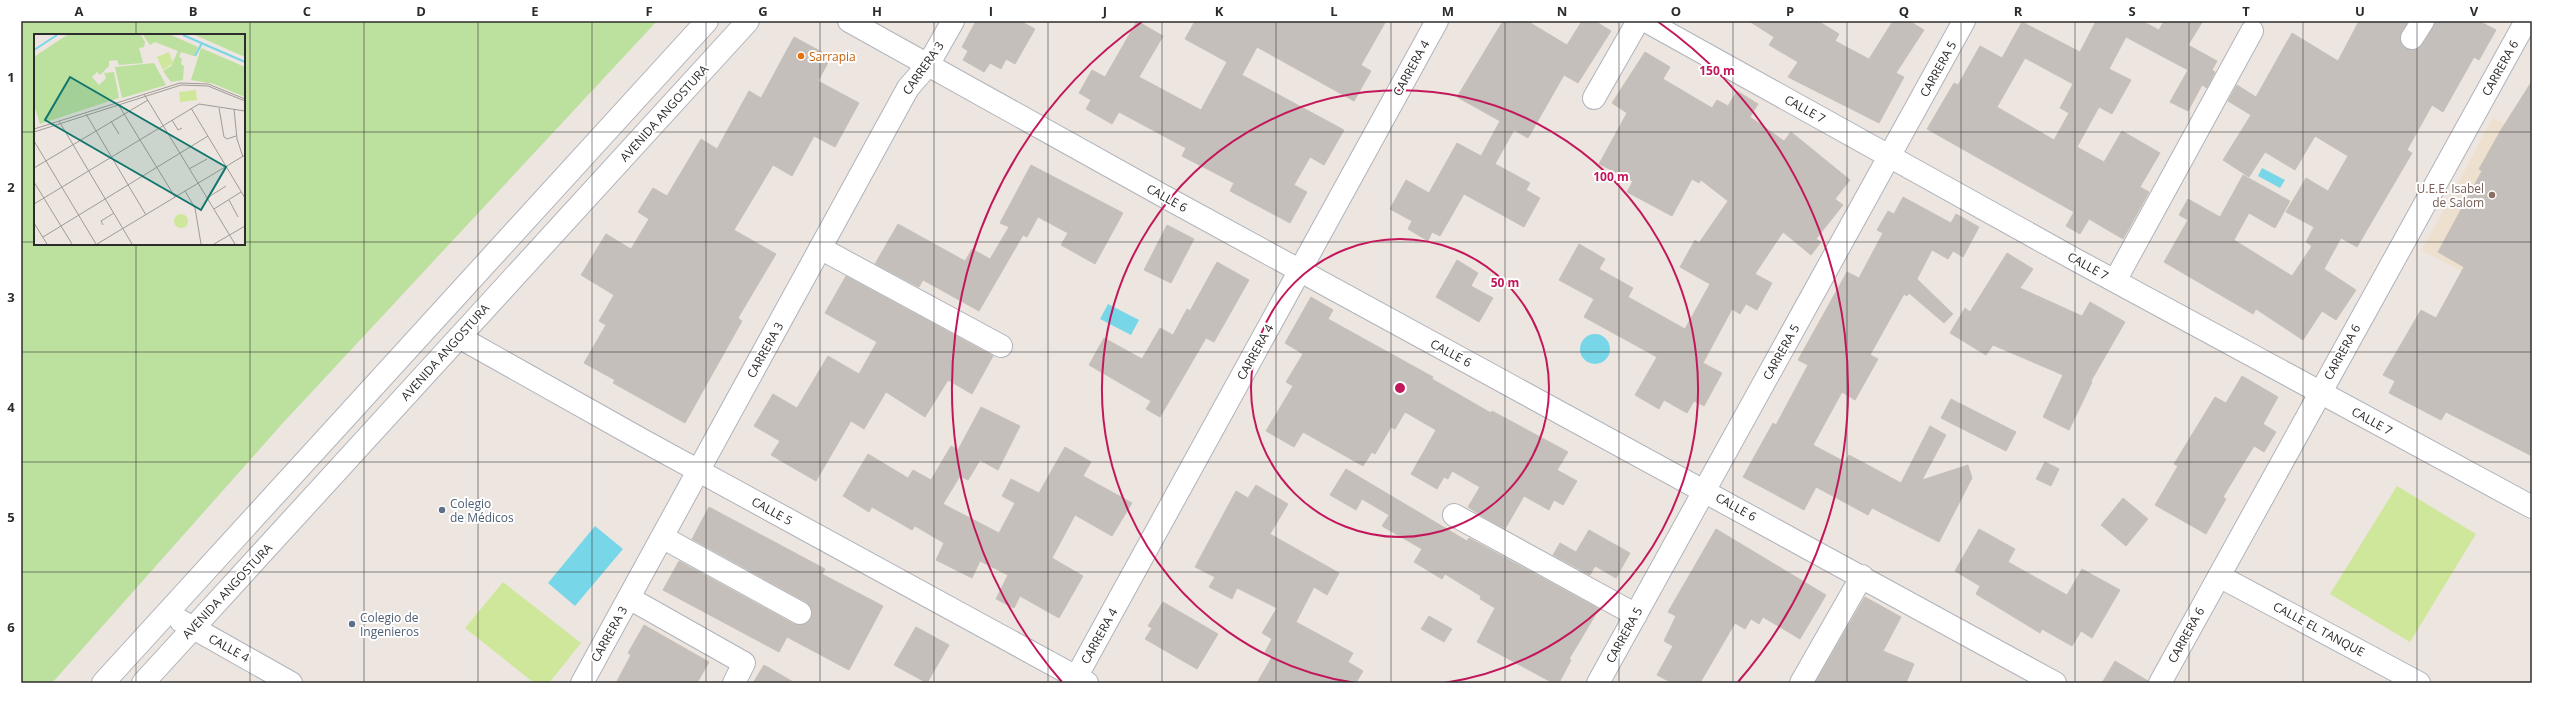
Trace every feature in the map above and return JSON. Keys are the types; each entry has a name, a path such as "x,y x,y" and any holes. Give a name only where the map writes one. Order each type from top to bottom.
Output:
{"street":[{"path":"103,683 707,21"},
{"name":"AVENIDA ANGOSTURA","path":"143,683 748,21"},
{"name":"CALLE 6","path":"849,21 1300,271 1705,490 2055,683"},
{"name":"CARRERA 3","path":"582,683 908,88 928,65 953,21"},
{"name":"CARRERA 4","path":"1079,681 1300,271 1437,21"},
{"path":"1594,98 1638,21"},
{"name":"CALLE 7","path":"1646,21 2115,281 2532,508"},
{"name":"CARRERA 5","path":"1598,683 1964,21"},
{"name":"CARRERA 6","path":"2160,683 2526,21"},
{"path":"2115,281 2252,31"},
{"path":"820,248 1001,346"},
{"name":"CALLE 5","path":"459,337 698,471 1079,681"},
{"path":"1454,515 1636,614"},
{"path":"662,537 800,612"},
{"path":"1802,683 1862,576"},
{"name":"CALLE EL TANQUE","path":"2219,576 2419,683"},
{"path":"629,598 744,663 734,683"},
{"name":"CALLE 4","path":"167,613 291,683"}],"shaded area":[{"name":"U.E.E. Isabel de Salom","path":"2493,118 2532,139 2532,309 2422,250"}],"green space":[{"path":"21,21 657,21 281,425 52,683 21,683"},
{"path":"2397,486 2476,534 2410,642 2330,594"},
{"path":"503,582 581,643 549,683 534,683 465,628"}],"water":[{"path":"2262,168 2285,180 2280,188 2258,176"},
{"path":"1108,304 1139,320 1131,335 1100,319"},
{"path":"1595,334 1606,338 1610,349 1606,360 1595,364 1584,360 1580,349 1584,338"},
{"path":"595,526 623,549 575,606 548,583"}],"building":[{"path":"976,21 1020,21 1035,29 1015,64 1006,59 1001,69 990,63 984,72 963,60 968,51 962,47"},
{"path":"1137,21 1163,36 1139,77 1201,110 1227,62 1185,39 1195,21 1386,21 1361,65 1371,71 1354,101 1257,47 1242,75 1344,130 1324,165 1310,157 1294,185 1307,192 1290,223 1230,191 1234,183 1182,156 1186,148 1119,112 1112,124 1086,109 1091,100 1079,93 1092,70 1105,77"},
{"path":"1503,21 1527,21 1567,45 1582,21 1595,21 1611,31 1578,83 1564,75 1528,138 1514,130 1495,164 1530,183 1526,190 1540,198 1524,227 1464,194 1440,236 1432,232 1428,241 1408,229 1412,221 1390,209 1406,180 1429,193 1457,143 1481,156 1500,121 1457,97"},
{"path":"1749,21 1818,21 1839,34 1835,41 1869,59 1893,21 1909,21 1924,30 1896,73 1904,77 1879,123 1788,77 1798,62 1769,45 1774,37"},
{"path":"2096,21 2142,21 2159,30 2164,21 2203,21 2188,45 2217,61 2212,70 2215,72 2207,88 2202,85 2188,111 2170,102 2188,70 2126,37 2109,69 2131,80 2112,114 2099,107 2077,147 2104,162 2122,131 2160,153 2140,187 2149,192 2123,239 2089,219 2080,234 2066,226 2074,212 1927,129 1954,83 1958,85 1980,46 2002,58 2022,22 2080,52","holes":["2025,58 2073,84 2060,108 2069,113 2054,140 1997,107"]},
{"path":"2359,21 2408,21 2400,38 2401,44 2411,50 2422,45 2435,21 2479,21 2496,30 2479,60 2474,57 2443,112 2432,105 2407,150 2412,153 2357,247 2341,238 2324,269 2356,290 2336,320 2322,311 2303,340 2256,309 2253,314 2164,262 2188,220 2179,215 2188,199 2220,217 2243,175 2290,201 2275,228 2249,213 2234,240 2292,276 2312,246 2306,242 2314,227 2286,212 2306,178 2328,191 2348,156 2315,136 2295,170 2265,152 2249,177 2223,160 2251,115 2228,101 2237,85 2256,97 2292,33 2338,61"},
{"path":"794,37 831,57 818,81 859,103 835,147 814,136 792,176 773,165 734,230 776,254 738,318 742,321 685,423 613,383 615,380 584,363 606,325 599,321 614,295 581,275 606,234 631,249 649,219 638,212 653,188 667,196 701,139 717,149 749,91 761,98"},
{"path":"1645,52 1670,67 1663,79 1712,108 1717,100 1728,106 1737,91 1758,104 1750,117 1784,141 1791,132 1850,180 1835,199 1843,205 1816,239 1821,242 1811,255 1783,232 1755,274 1772,283 1757,310 1746,304 1740,314 1732,309 1703,363 1722,373 1704,406 1694,401 1687,413 1664,400 1659,409 1635,395 1657,357 1584,317 1594,299 1559,280 1579,244 1605,259 1599,269 1633,288 1628,297 1685,329 1710,284 1680,267 1695,240 1699,243 1728,201 1701,180 1699,183 1692,179 1672,216 1627,192 1633,181 1599,164 1627,113 1612,103"},
{"path":"2532,81 2532,456 2446,412 2441,420 2389,393 2395,381 2383,375 2421,310 2436,318 2464,267 2438,252 2482,171 2479,169 2501,130"},
{"path":"1031,165 1123,213 1095,264 1061,245 1068,233 1038,217 1027,237 1023,235 979,311 923,280 919,287 875,264 898,224 965,261 972,249 990,259 1009,227 1000,223"},
{"path":"1903,197 1951,223 1956,214 1979,227 1963,257 1953,251 1948,259 1932,250 1917,279 1953,314 1944,323 1909,293 1907,296 1904,294 1870,355 1878,359 1855,400 1842,392 1813,445 1845,462 1849,455 1901,483 1930,426 1946,435 1922,480 1968,465 1972,478 1939,542 1872,508 1868,515 1816,487 1804,510 1743,477 1773,423 1776,425 1808,365 1798,360 1847,272 1859,278 1883,233 1877,230 1888,211 1894,214"},
{"path":"1167,225 1194,239 1171,283 1144,270"},
{"path":"2007,253 2033,269 2020,288 2082,316 2090,302 2125,322 2091,381 2092,382 2069,430 2043,417 2063,375 1993,345 1986,355 1950,333 1965,308 1970,312"},
{"path":"1457,260 1478,273 1471,286 1493,298 1479,322 1436,297"},
{"path":"1217,262 1249,280 1214,342 1206,338 1160,417 1146,409 1151,401 1089,365 1104,338 1142,359 1160,328 1173,335 1187,309 1190,311"},
{"path":"846,276 993,356 972,394 948,380 925,417 886,392 864,429 851,421 816,481 771,455 780,441 754,426 773,394 797,408 828,356 859,374 877,342 825,313"},
{"path":"1311,297 1333,310 1328,319 1433,377 1432,379 1491,413 1492,411 1568,452 1557,470 1577,481 1563,505 1554,500 1549,510 1524,496 1505,529 1482,516 1468,507 1480,487 1452,471 1448,479 1444,477 1437,489 1411,474 1436,430 1405,412 1395,429 1391,427 1375,454 1372,452 1363,466 1303,432 1294,447 1266,431 1293,386 1286,382 1303,354 1285,343"},
{"path":"2242,376 2278,397 2263,424 2276,432 2264,452 2254,446 2223,497 2226,499 2206,534 2155,505 2178,466 2174,464 2215,397 2226,403"},
{"path":"1951,399 2016,432 2006,451 1941,418"},
{"path":"981,407 1020,426 998,470 980,460 968,480 960,476 943,504 999,533 1015,503 1002,496 1011,479 1039,493 1065,447 1091,462 1083,476 1132,503 1112,536 1075,515 1052,558 1083,576 1059,618 1020,596 1014,608 996,599 1008,575 980,561 972,578 936,560 944,543 915,526 912,530 872,507 869,512 843,496 868,454 908,478 913,470 931,480 951,446 958,450"},
{"path":"2045,462 2059,469 2051,486 2036,479"},
{"path":"1346,469 1467,541 1469,538 1599,609 1569,659 1571,660 1559,683 1553,683 1477,642 1495,608 1480,599 1481,596 1445,574 1442,579 1414,562 1422,549 1382,526 1389,515 1362,499 1356,510 1330,495"},
{"path":"1256,485 1288,504 1270,534 1339,573 1327,595 1314,587 1296,622 1353,653 1348,662 1363,671 1356,683 1257,683 1272,657 1265,652 1272,639 1262,633 1277,608 1237,588 1232,599 1209,587 1215,577 1195,567 1236,491 1248,498"},
{"path":"2123,498 2148,519 2126,546 2101,525"},
{"path":"709,507 825,569 822,574 883,606 849,670 787,637 779,652 663,590 679,561 794,624 801,625 811,619 812,612 806,602 692,539"},
{"path":"1716,529 1826,595 1800,639 1763,617 1759,624 1751,619 1745,629 1735,623 1700,683 1672,683 1657,675 1673,646 1664,641 1676,616 1668,612"},
{"path":"1979,529 2015,549 2008,562 2067,595 2082,569 2120,590 2092,638 2081,631 2072,646 2042,629 2040,633 1976,594 1980,586 1955,571"},
{"path":"1589,530 1630,553 1616,578 1595,566 1590,575 1553,555 1560,543 1576,552"},
{"path":"1865,597 1901,617 1883,651 1914,664 1906,683 1815,683"},
{"path":"1163,602 1218,634 1197,669 1145,639 1152,628 1148,626"},
{"path":"1429,616 1452,629 1444,642 1421,629"},
{"path":"644,625 709,662 697,683 616,683 631,655 628,653"},
{"path":"916,627 949,645 927,683 894,665"},
{"path":"2115,661 2148,681 2148,683 2102,683"},
{"path":"764,665 795,683 753,683"}],"place":[{"name":"Sarrapia","path":"801,56"},
{"name":"U.E.E. Isabel de Salom","path":"2492,195"},
{"name":"Colegio de Médicos","path":"442,510"},
{"name":"Colegio de Ingenieros","path":"352,624"}]}
